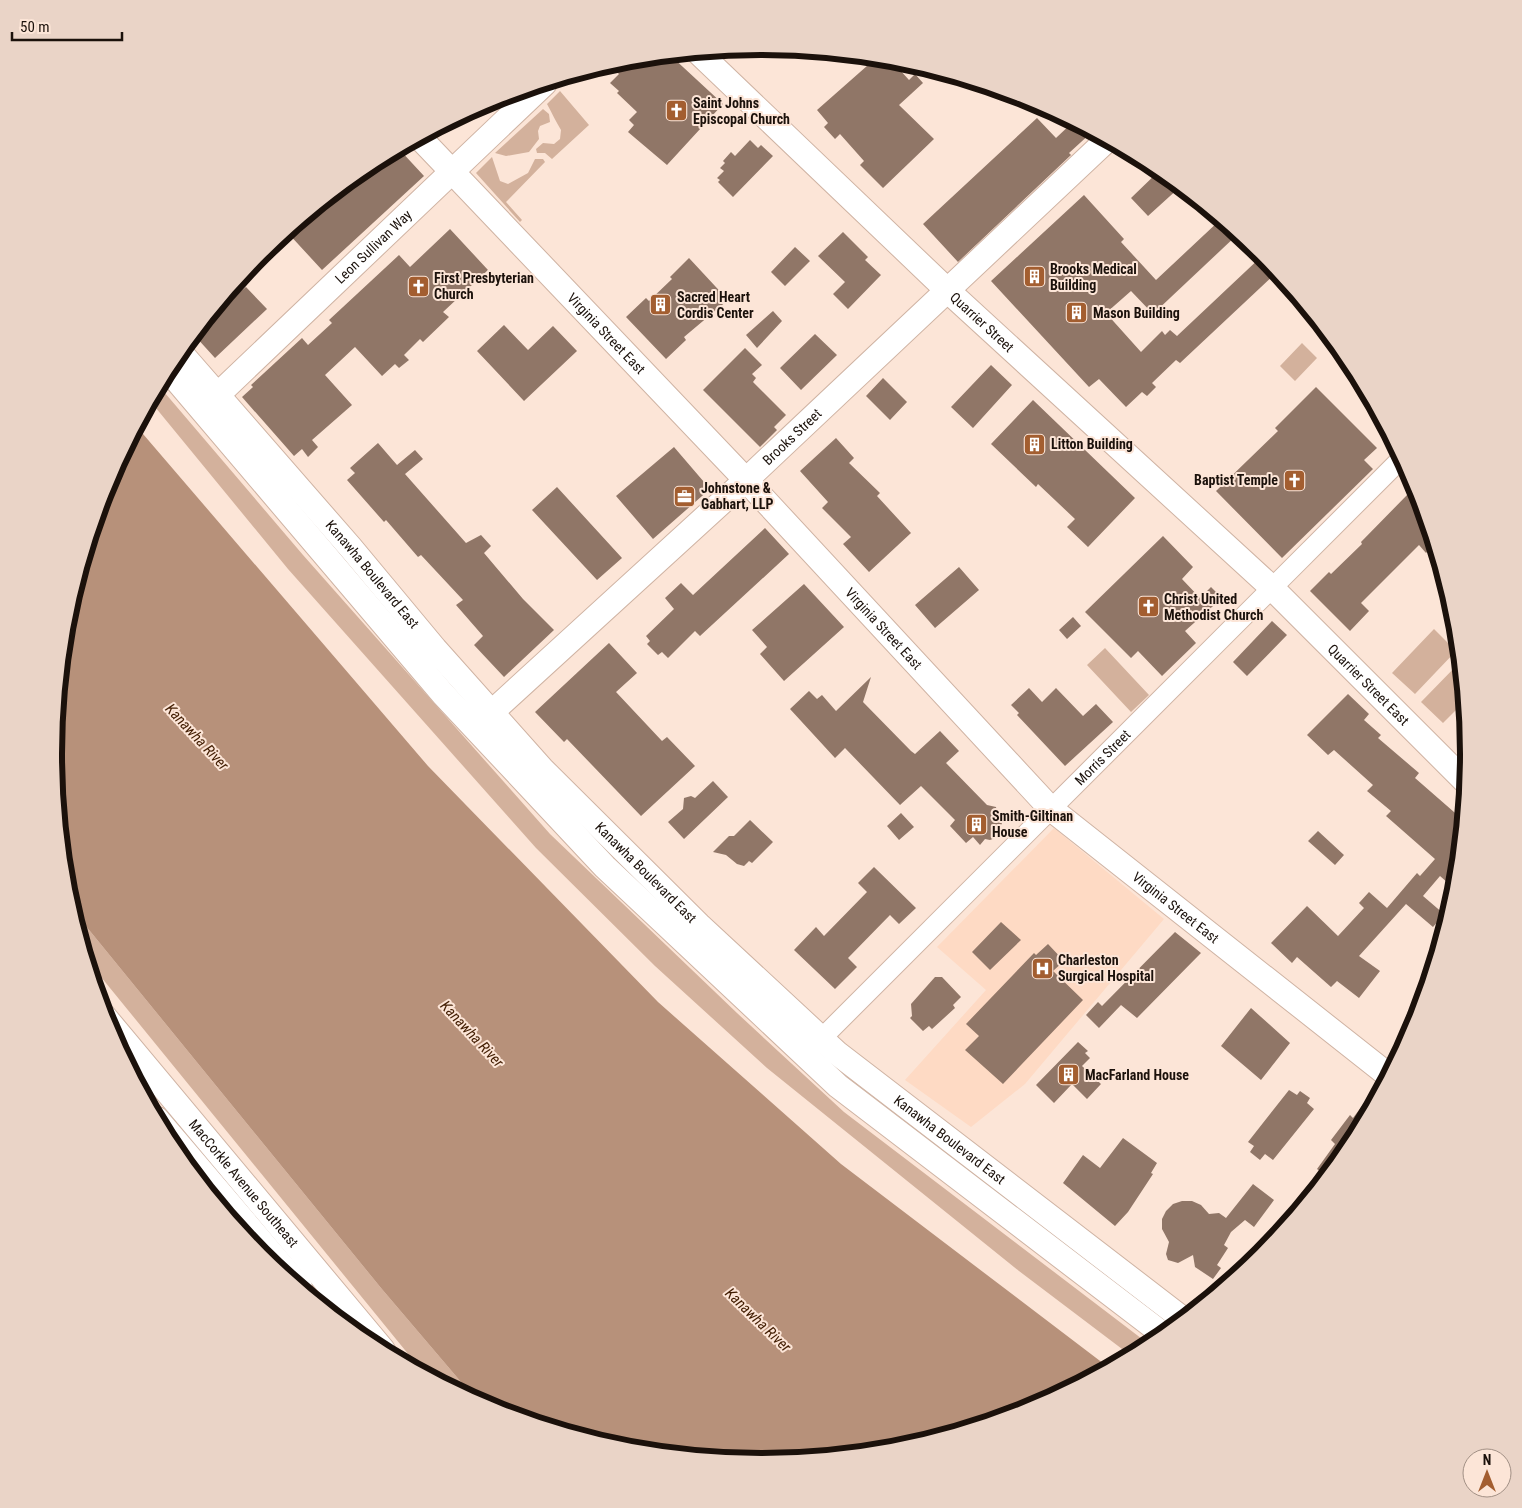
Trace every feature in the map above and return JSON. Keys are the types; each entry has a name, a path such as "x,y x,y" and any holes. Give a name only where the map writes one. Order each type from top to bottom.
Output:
{"main road":[{"name":"Quarrier Street","path":"704,57 947,290 1271,587"},
{"name":"Leon Sullivan Way","path":"210,403 537,92"},
{"name":"Virginia Street East","path":"424,142 746,480 1052,809 1383,1071"},
{"name":"Brooks Street","path":"474,728 746,480 1102,145"},
{"name":"Kanawha Boulevard East","path":"184,360 210,403 474,728 605,867 813,1048 1178,1315"},
{"name":"Kanawha Boulevard East","path":"174,375 210,403 542,769 699,925 813,1048 838,1086 1157,1330"},
{"name":"Quarrier Street East","path":"1271,587 1460,776"},
{"name":"MacCorkle Avenue Southeast","path":"124,1040 210,1146 367,1331"},
{"name":"MacCorkle Avenue Southeast","path":"230,1208 243,1223"}],"street":[{"name":"Morris Street","path":"813,1048 1271,587 1396,464"}],"shaded area":[{"path":"560,91 589,125 552,159 545,153 537,153 536,149 543,143 554,144 560,139 561,130 547,104"},
{"path":"543,109 549,114 550,122 540,126 538,131 539,139 529,152 506,156 495,153"},
{"path":"492,157 500,181 508,184 528,173 535,159 543,159 545,162 506,202 522,220 520,222 476,173"},
{"path":"1302,343 1317,358 1295,381 1280,366"},
{"path":"164,392 303,555 550,834 737,1013 844,1112 1142,1339 1124,1350 1019,1271 767,1068 655,966 536,848 288,569 155,406"},
{"path":"1434,629 1451,646 1453,654 1415,694 1392,673"},
{"path":"1105,648 1149,695 1131,712 1087,665"},
{"path":"1455,668 1459,707 1443,723 1421,702"},
{"name":"Charleston Surgical Hospital","path":"1054,828 1164,919 1025,1084 971,1127 905,1080 986,990 937,947"},
{"path":"83,922 381,1288 465,1387 413,1360 97,972"}],"water":[{"name":"Kanawha River","path":"141,432 428,766 658,1002 841,1164 1103,1363 1070,1381 986,1416 897,1440 807,1452 715,1452 625,1440 580,1429 536,1416 465,1387 381,1288 83,922 75,890 63,800 63,708 68,663 75,618 99,529 115,487"}],"building":[{"name":"Saint Johns Episcopal Church","path":"676,60 723,104 667,165 628,132 634,125 629,120 637,112 617,93 619,91 610,83 619,74 615,70"},
{"path":"870,64 898,68 909,80 915,74 923,83 899,105 934,139 883,188 860,165 864,161 840,134 835,139 824,127 828,123 817,110"},
{"path":"1037,118 1056,138 1068,126 1087,136 1069,153 1071,155 958,262 923,224"},
{"path":"750,140 758,148 761,145 773,156 733,197 718,182 720,180 717,178 724,171 720,168 725,163 723,161 731,152 735,156"},
{"path":"404,154 424,176 322,270 291,237 335,199"},
{"path":"1154,176 1175,191 1148,216 1131,198"},
{"path":"1084,195 1124,239 1121,242 1156,280 1216,223 1233,239 1153,314 1131,291 1106,313 1141,352 1162,331 1165,335 1170,330 1177,336 1256,261 1272,277 1180,363 1176,360 1152,383 1156,387 1147,396 1142,392 1126,407 1099,379 1089,387 991,281"},
{"path":"450,229 488,270 443,312 449,317 423,342 420,339 404,355 409,360 399,368 395,364 382,376 355,347 325,375 352,405 312,440 318,447 308,457 302,449 294,456 242,397 253,387 251,385 302,338 308,345 332,323 329,320 399,255 410,267"},
{"path":"843,232 868,257 865,260 881,275 848,309 833,294 845,282 818,256"},
{"path":"795,247 810,261 785,286 771,272"},
{"name":"Sacred Heart Cordis Center","path":"689,258 728,300 684,337 686,340 666,359 626,317 646,298 649,301 672,279 670,277"},
{"path":"246,287 267,309 215,358 198,339 227,303"},
{"path":"773,311 782,321 757,348 746,335"},
{"path":"504,325 528,350 553,326 577,351 524,401 477,351"},
{"path":"815,334 837,355 801,390 780,368"},
{"path":"745,348 762,365 752,374 756,378 753,382 786,415 774,427 777,430 760,447 703,390"},
{"path":"991,365 1012,385 973,428 951,407"},
{"path":"883,378 907,402 890,420 866,396"},
{"name":"Baptist Temple","path":"1316,387 1377,448 1364,460 1373,469 1282,558 1216,491 1278,431 1275,428"},
{"path":"1033,400 1135,498 1088,547 1067,527 1075,519 1038,484 1036,487 991,444"},
{"path":"836,438 854,458 849,463 880,493 877,496 911,533 869,572 843,544 851,537 822,508 828,502 800,471"},
{"path":"378,443 397,465 415,450 423,459 405,474 466,543 481,535 491,546 484,553 523,599 554,630 504,677 474,645 483,636 456,605 463,600 421,555 418,557 386,520 384,522 347,480 355,473 350,468"},
{"path":"674,447 710,489 653,539 616,496"},
{"path":"557,487 622,558 597,580 532,510"},
{"path":"1409,493 1429,550 1426,553 1419,545 1361,603 1369,611 1350,631 1310,591 1329,572 1331,574 1362,544 1361,542"},
{"path":"765,528 789,554 700,636 695,631 668,658 662,652 658,655 647,644 650,641 646,636 674,609 665,598 681,583 693,595"},
{"name":"Christ United Methodist Church","path":"1163,536 1193,567 1182,579 1200,598 1211,587 1222,598 1185,631 1196,643 1162,676 1138,651 1131,658 1085,612"},
{"path":"959,567 979,590 935,628 915,605"},
{"path":"804,584 844,627 784,681 760,654 767,647 752,630"},
{"path":"1073,617 1081,626 1067,639 1059,630"},
{"path":"1272,621 1287,635 1247,676 1233,662"},
{"path":"609,643 637,673 616,692 662,741 667,737 695,766 641,816 567,739 564,742 535,712"},
{"path":"871,677 863,702 911,751 915,754 940,731 959,751 946,763 987,805 996,807 998,817 1002,823 995,838 985,839 980,845 973,837 966,843 950,826 955,820 921,786 900,805 845,748 835,758 790,709 809,691 817,699 822,695 836,711"},
{"path":"1029,688 1042,702 1056,688 1083,716 1096,704 1113,722 1065,766 1017,715 1019,713 1011,705"},
{"path":"1348,694 1369,714 1364,720 1381,735 1378,738 1419,773 1415,778 1457,815 1448,883 1440,876 1423,896 1442,912 1440,919 1433,927 1406,904 1359,956 1380,971 1359,998 1337,981 1331,987 1297,957 1292,963 1271,943 1307,906 1338,936 1364,908 1359,903 1369,892 1387,908 1417,873 1420,876 1435,859 1386,816 1391,811 1367,791 1373,785 1334,750 1328,755 1307,735"},
{"path":"713,781 728,797 684,839 668,822 683,809 684,798 691,796 695,798"},
{"path":"901,813 914,827 899,840 887,826"},
{"path":"750,820 773,842 752,863 749,861 744,866 737,864 726,855 713,852 729,836 734,836"},
{"path":"1318,831 1344,855 1335,865 1308,841"},
{"path":"874,867 916,908 899,924 890,915 848,958 857,967 835,989 794,950 816,927 824,936 867,892 858,883"},
{"path":"1001,922 1021,940 990,970 972,952"},
{"path":"1175,932 1201,953 1137,1018 1121,1005 1099,1028 1086,1015 1098,1002 1102,1006"},
{"path":"1048,944 1064,961 1053,971 1083,1000 1003,1084 965,1050 979,1036 966,1024 1034,953 1036,955"},
{"path":"935,977 942,977 961,997 953,1005 955,1008 932,1029 929,1026 923,1031 910,1018 912,1016 911,1004"},
{"path":"1251,1008 1290,1043 1261,1080 1221,1046"},
{"name":"MacFarland House","path":"1078,1042 1088,1051 1085,1053 1090,1058 1082,1066 1101,1084 1087,1099 1072,1084 1054,1103 1036,1085"},
{"path":"1289,1090 1297,1095 1300,1091 1310,1098 1307,1103 1314,1109 1273,1160 1265,1154 1260,1160 1250,1152 1254,1146 1248,1142"},
{"path":"1369,1098 1321,1172 1317,1169 1335,1144 1331,1140 1350,1115 1353,1118"},
{"path":"1123,1138 1157,1163 1151,1173 1153,1174 1128,1212 1115,1226 1063,1183 1083,1155 1100,1168"},
{"path":"1253,1184 1274,1200 1254,1227 1245,1220 1231,1232 1224,1245 1228,1248 1217,1265 1221,1268 1213,1279 1195,1267 1193,1255 1178,1263 1168,1260 1166,1254 1169,1242 1162,1229 1162,1219 1166,1211 1173,1204 1182,1201 1192,1201 1201,1205 1209,1214 1219,1213 1226,1218"}],"place":[{"name":"Saint Johns Episcopal Church","path":"677,111"},
{"name":"Brooks Medical Building","path":"1034,277"},
{"name":"First Presbyterian Church","path":"418,286"},
{"name":"Sacred Heart Cordis Center","path":"661,305"},
{"name":"Mason Building","path":"1077,313"},
{"name":"Litton Building","path":"1035,444"},
{"name":"Baptist Temple","path":"1294,480"},
{"name":"Johnstone & Gabhart, LLP","path":"685,496"},
{"name":"Christ United Methodist Church","path":"1148,607"},
{"name":"Smith-Giltinan House","path":"976,824"},
{"name":"Charleston Surgical Hospital","path":"1042,968"},
{"name":"MacFarland House","path":"1069,1075"}]}
